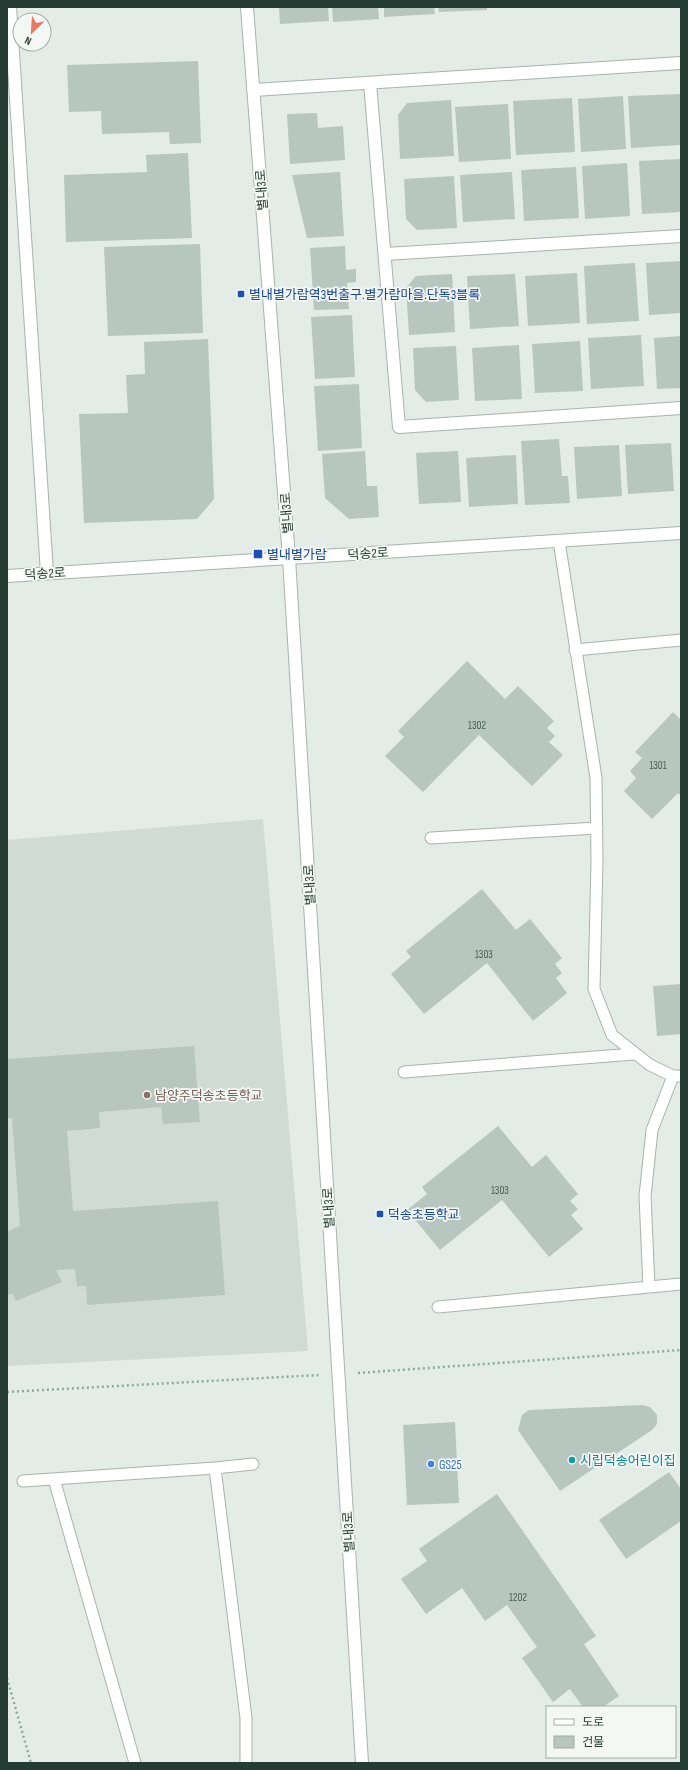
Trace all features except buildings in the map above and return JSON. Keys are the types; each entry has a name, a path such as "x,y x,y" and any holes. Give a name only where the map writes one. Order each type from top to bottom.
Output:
{"street":[{"path":"10,7 48,573"},
{"name":"별내3로","path":"247,7 289,558 362,1763"},
{"path":"253,90 681,63"},
{"path":"370,83 400,427 681,408"},
{"path":"385,254 681,236"},
{"name":"덕송2로","path":"7,576 681,533"}],"lane":[{"path":"559,541 596,778 597,828 594,989 612,1035 634,1054 650,1065 677,1076 652,1130 645,1196 649,1287"},
{"path":"575,650 681,640"},
{"path":"431,838 597,828"},
{"path":"404,1072 634,1054"},
{"path":"438,1307 681,1284"},
{"path":"23,1481 253,1464"},
{"path":"215,1468 246,1718 246,1763"},
{"path":"54,1479 135,1763"}],"path":[{"path":"7,1678 31,1763"}],"shaded area":[{"name":"남양주덕송초등학교","path":"263,819 308,1351 7,1366 7,840"}],"place":[{"name":"별내별가람역3번출구.별가람마을.단독3블록","path":"241,294"},
{"name":"별내별가람","path":"258,554"},
{"name":"남양주덕송초등학교","path":"147,1095"},
{"name":"덕송초등학교","path":"380,1214"},
{"name":"시립덕송어린이집","path":"572,1460"},
{"name":"GS25","path":"431,1464"}]}
